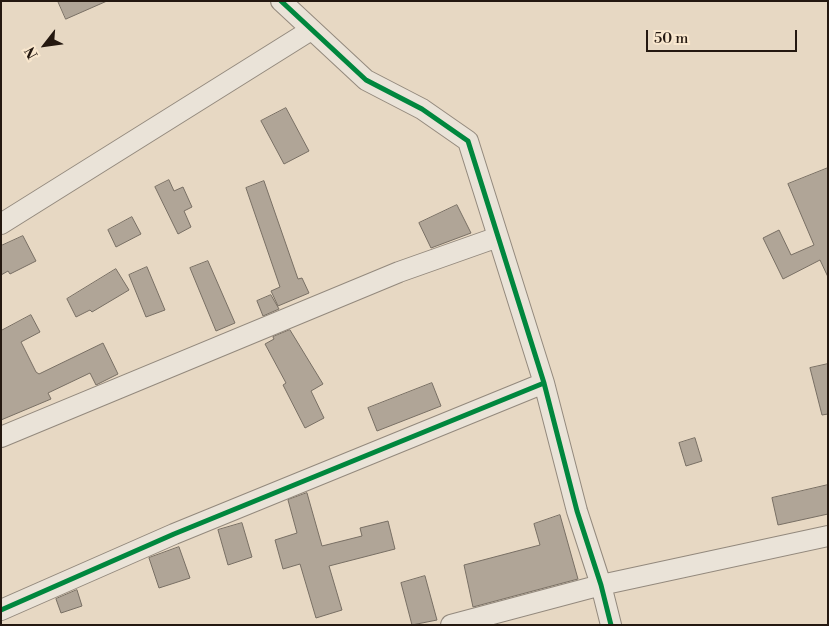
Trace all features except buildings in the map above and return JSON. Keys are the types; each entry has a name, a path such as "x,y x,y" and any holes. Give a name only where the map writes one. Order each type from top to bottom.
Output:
{"street":[{"path":"281,1 366,80 422,109 468,141 544,383 577,510 601,585 611,625"},
{"path":"1,224 311,30"},
{"path":"1,437 399,272 498,237"},
{"path":"1,610 174,534 544,383"},
{"path":"451,625 601,585 828,536"}],"cycle path":[{"path":"281,1 366,80 422,109 468,141 544,383 577,511 601,585 611,625"},
{"path":"1,610 174,534 544,383"}]}
